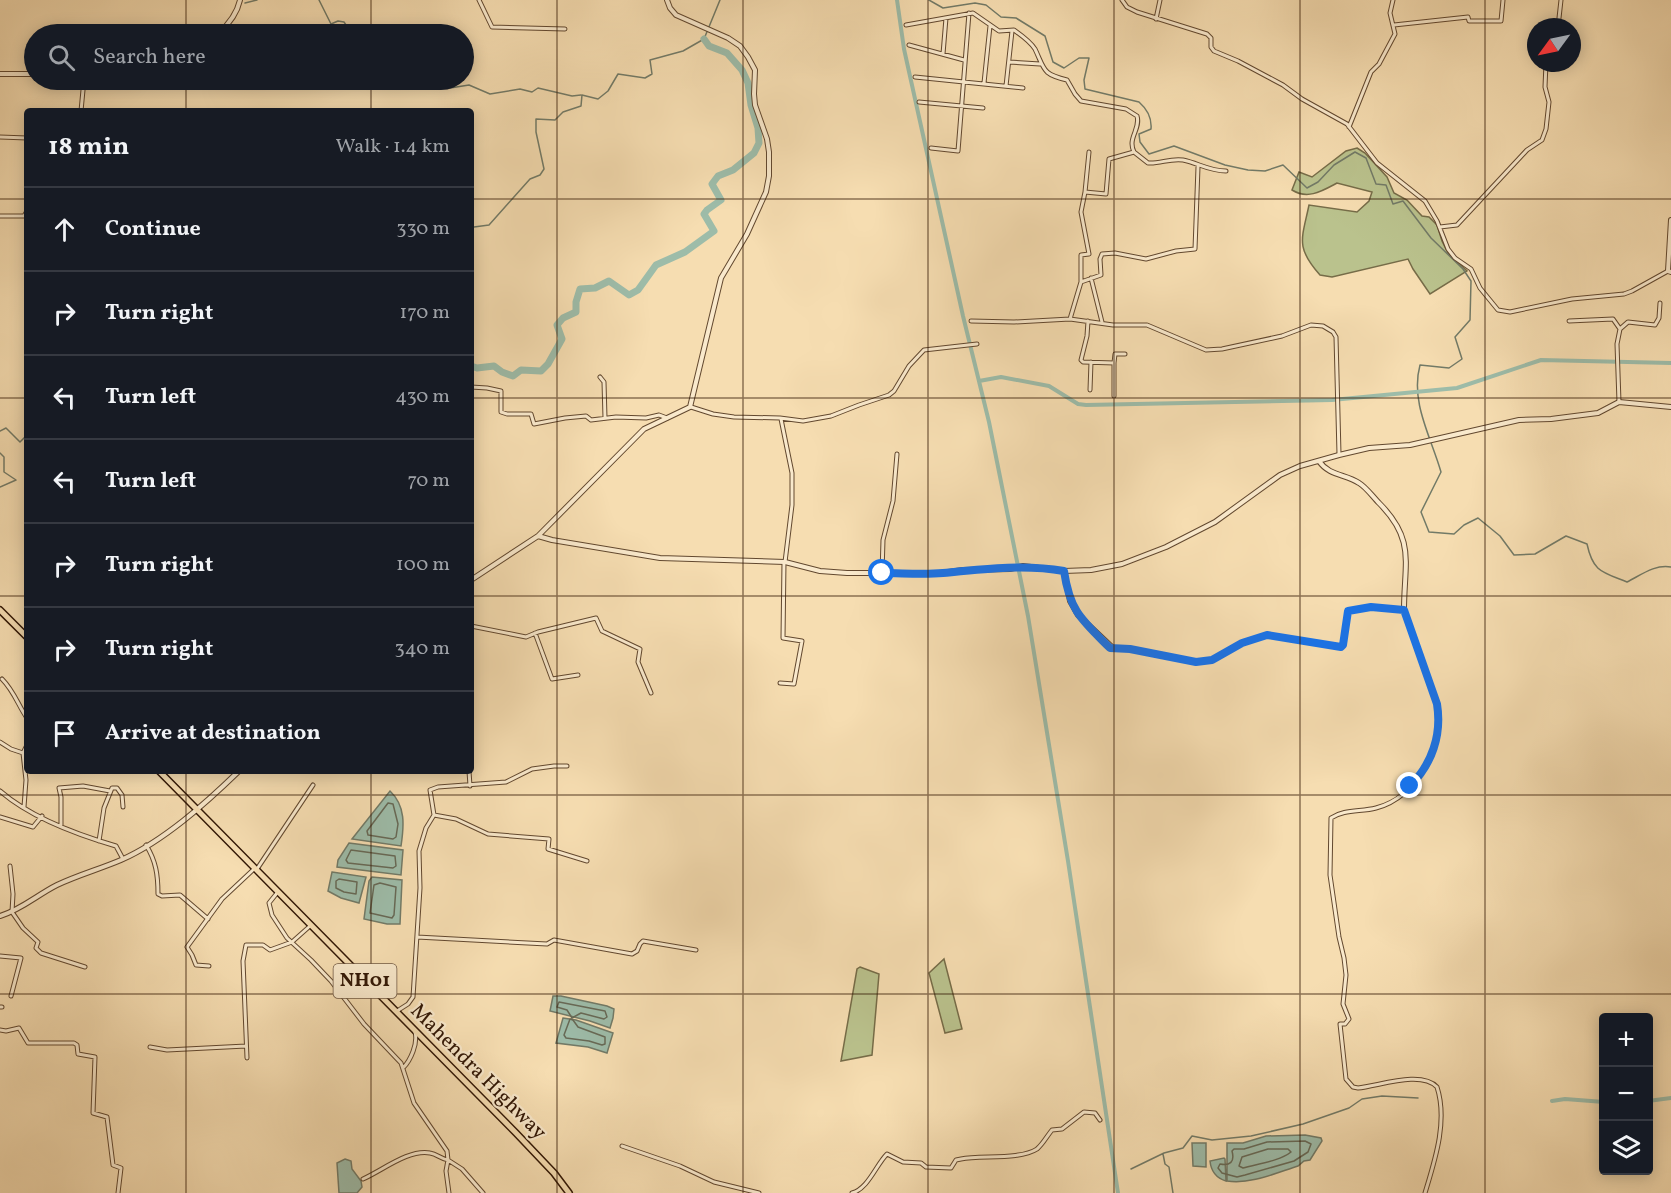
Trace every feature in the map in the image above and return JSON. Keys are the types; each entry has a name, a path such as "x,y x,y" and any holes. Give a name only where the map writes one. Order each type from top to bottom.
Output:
{"highway":[{"path":"0,610 24,634"},
{"name":"Mahendra Highway","path":"162,774 523,1141 554,1173 568,1193"}],"street":[{"path":"229,24 238,9 240,0"},
{"path":"479,0 492,27 565,29"},
{"path":"667,0 674,14 740,46 755,70 755,105 767,139 769,176 766,192 747,234 721,278 690,407"},
{"path":"1122,0 1127,7 1156,19 1207,34 1211,38 1211,48 1215,52 1238,61 1283,85 1349,127 1377,163 1423,199 1440,227 1448,249 1471,269 1482,292 1496,308 1502,311 1515,311 1572,298 1624,294 1669,272 1671,220"},
{"path":"1156,19 1160,0"},
{"path":"1349,127 1371,72 1377,67 1394,37 1394,25 1390,13 1393,0"},
{"path":"1394,25 1468,17 1469,21 1501,21 1503,0"},
{"path":"1559,18 1561,0"},
{"path":"930,148 958,151 969,13"},
{"path":"906,25 969,13 978,15 999,31 1012,30 1021,35 1034,48 1040,64 1048,74 1066,80 1081,101 1114,106 1134,112 1139,123 1131,141 1134,152 1148,163 1173,159 1210,170 1226,171"},
{"path":"943,54 946,18"},
{"path":"984,83 990,26"},
{"path":"1006,86 1012,30"},
{"path":"909,45 964,60"},
{"path":"1009,62 1040,64"},
{"path":"1440,227 1457,225 1527,150 1542,140 1546,129 1549,102 1545,87 1546,72"},
{"path":"0,74 24,74"},
{"path":"915,77 1023,87"},
{"path":"81,108 82,90"},
{"path":"919,102 983,108"},
{"path":"0,137 24,138"},
{"path":"1070,319 1081,282 1081,255 1089,254 1081,212 1089,152"},
{"path":"1085,192 1107,194 1109,159 1134,152"},
{"path":"1081,282 1101,275 1100,255 1102,254 1115,253 1146,259 1176,251 1195,249 1198,166"},
{"path":"0,216 24,216"},
{"path":"1091,278 1102,322"},
{"path":"1619,402 1617,344 1620,329 1628,322 1655,325 1659,318 1660,303"},
{"path":"971,321 1014,322 1070,319 1113,325 1147,325 1206,350 1282,336 1311,325 1323,326 1333,332 1336,337 1339,455"},
{"path":"1569,321 1613,319 1620,329"},
{"path":"1088,321 1087,336 1081,358 1083,362 1114,363"},
{"path":"474,578 538,536 644,429 690,407 734,417 803,421 825,418 889,395 894,391 909,366 924,350 976,344"},
{"path":"1114,396 1115,354 1125,354"},
{"path":"1090,390 1091,362"},
{"path":"600,377 604,382 605,419"},
{"path":"474,387 501,391 501,412 531,414 534,424 586,416 591,420 646,418 659,415 667,418"},
{"path":"538,536 660,558 785,562 830,572 941,573 1010,569 1023,566 1064,571 1105,568 1141,558 1215,522 1280,475 1356,450 1410,445 1519,420 1598,413 1619,402 1671,407"},
{"path":"780,418 792,472 792,505 785,562 783,638 802,641 794,684 780,683"},
{"path":"882,573 883,540 893,501 897,454"},
{"path":"1319,461 1328,471 1359,483 1388,512 1401,530 1406,560 1404,610 1439,714 1437,735 1431,757 1420,776 1395,801 1377,808 1339,814 1331,818 1330,875 1338,937 1346,975 1343,1004 1349,1019 1345,1024 1340,1024 1346,1079 1353,1087 1370,1087 1409,1080 1428,1081 1437,1087 1442,1111 1441,1120 1425,1193"},
{"path":"1064,571 1070,601 1078,615 1110,648 1130,649 1196,662 1212,660 1242,643 1267,635 1341,647 1348,611 1371,607 1404,610"},
{"path":"474,627 526,637 596,618 602,631 640,649 638,662 651,693"},
{"path":"535,633 552,679 578,675"},
{"path":"2,679 12,689 24,714"},
{"path":"0,741 11,749 23,753 24,762"},
{"path":"396,1012 408,1004 412,997 420,888 419,851 426,828 434,815 430,790 438,787 506,782 532,769 567,766"},
{"path":"24,807 25,774"},
{"path":"0,916 12,912 55,886 123,859 198,811 236,774"},
{"path":"469,774 470,786"},
{"path":"209,966 196,965 187,947 222,899 255,870 313,785"},
{"path":"61,825 61,796 58,788 83,786 110,791"},
{"path":"99,841 104,808 112,788 117,788 122,795 123,807"},
{"path":"0,792 11,801 61,825 116,846 123,859"},
{"path":"434,815 456,819 488,834 549,839 548,849 588,861"},
{"path":"0,817 33,827 42,816"},
{"path":"146,845 155,860 158,894 162,896 180,895 208,920"},
{"path":"10,866 12,912 23,928 38,942 36,948 41,953 85,967"},
{"path":"277,893 269,903 276,922 292,942 331,981 364,1024 396,1057 403,1068 414,1103 447,1151 446,1171 449,1193"},
{"path":"247,1058 243,961 246,945 263,945 270,950 292,942 310,926"},
{"path":"417,937 547,944 554,940 632,954 643,942 696,950"},
{"path":"0,956 21,958 11,996"},
{"path":"0,1030 19,1028 28,1043 74,1042 77,1045 78,1054 95,1057 93,1113 107,1117 113,1165 121,1168 118,1193"},
{"path":"403,1068 410,1060 417,1040 415,1032"},
{"path":"150,1047 167,1050 246,1046"},
{"path":"852,1193 862,1187 887,1154 903,1162 921,1163 926,1167 951,1168 956,1160 1003,1157 1034,1150 1043,1143 1052,1130 1062,1130 1084,1112 1095,1113 1100,1120"},
{"path":"622,1146 680,1166 714,1182 759,1193"},
{"path":"363,1179 384,1170 405,1155 427,1152 448,1160 462,1169 483,1193"}],"green space":[{"path":"1357,148 1365,153 1387,177 1394,193 1407,200 1422,216 1429,217 1437,225 1448,253 1467,271 1430,294 1408,259 1332,277 1320,275 1307,257 1302,242 1309,205 1357,212 1369,201 1372,192 1337,183 1309,194 1292,190 1299,172 1312,177 1346,151"},
{"path":"944,959 962,1029 945,1033 929,973"},
{"path":"860,967 879,974 872,1055 841,1061 857,969"}],"water":[{"path":"390,791 399,803 403,817 401,846 352,839"},
{"path":"349,843 403,850 401,875 337,867 338,860"},
{"path":"332,872 366,877 359,903 341,898 328,891"},
{"path":"372,877 402,880 400,924 364,919 369,881"},
{"path":"553,996 614,1009 610,1028 550,1011"},
{"path":"563,1018 576,1020 613,1033 607,1053 588,1047 556,1043"},
{"path":"1305,1135 1321,1138 1322,1141 1310,1160 1262,1178 1227,1181 1227,1143 1243,1143 1266,1136"},
{"path":"1192,1143 1206,1143 1206,1167 1193,1166"},
{"path":"1224,1158 1226,1181 1215,1174 1210,1161"},
{"path":"345,1159 351,1161 352,1169 361,1181 362,1187 357,1193 339,1193 337,1163"}],"waterway":[{"path":"245,3 257,0"},
{"path":"319,0 331,24"},
{"path":"474,227 489,225 530,179 540,175 544,169 536,132 536,119 555,120 563,112 581,106 582,95 598,99 608,91 618,74 645,78 652,74 650,60 683,51 704,39 720,0"},
{"path":"897,0 904,49 989,422 1028,616 1118,1193"},
{"path":"929,0 943,8 975,3 986,5 1001,17 1016,18 1045,36 1053,62 1064,68 1079,58 1089,58 1084,80 1085,89 1139,102 1147,111 1151,129 1139,134 1140,142 1149,154 1174,146 1225,165 1248,170 1265,171 1283,165 1307,188 1318,182 1334,165 1355,152 1366,158 1376,184 1386,185 1393,204 1403,201 1431,238 1463,269 1471,281 1470,320 1455,337 1462,359 1449,368 1420,365 1418,379 1420,406 1441,472 1421,512 1429,532 1454,534 1464,525 1478,518 1500,536 1514,555 1535,554 1566,536 1587,544 1592,560 1600,570 1627,582 1659,567 1671,567"},
{"path":"331,24 338,21 345,24"},
{"path":"474,367 494,366 513,376 521,370 541,371 548,364 562,339 557,325 563,318 576,312 580,289 595,288 609,281 629,295 638,290 656,265 685,252 714,231 704,214 721,200 712,184 718,176 733,170 754,153 759,143 748,83 742,70 727,53 709,46 704,39"},
{"path":"474,87 490,94 520,89 532,92 538,88 572,96 581,95"},
{"path":"979,381 1001,377 1049,386 1078,404 1086,405 1332,400 1457,388 1541,360 1671,363"},
{"path":"0,431 6,428 20,442 24,438"},
{"path":"0,453 4,457 4,472 16,480 0,487"},
{"path":"1131,1169 1164,1153 1183,1148 1192,1136 1212,1140 1251,1136 1303,1124 1349,1108 1362,1099 1382,1096 1418,1098"},
{"path":"1653,1100 1671,1098"},
{"path":"1552,1101 1565,1099 1599,1102"},
{"path":"1163,1154 1165,1164 1169,1167 1173,1193"}],"route":[{"path":"882,573 941,573 1010,569 1023,566 1064,571 1070,601 1078,615 1110,648 1130,649 1196,662 1212,660 1242,643 1267,635 1341,647 1348,611 1371,607 1404,610 1439,714 1435,746 1431,757 1420,776 1410,786"}]}
